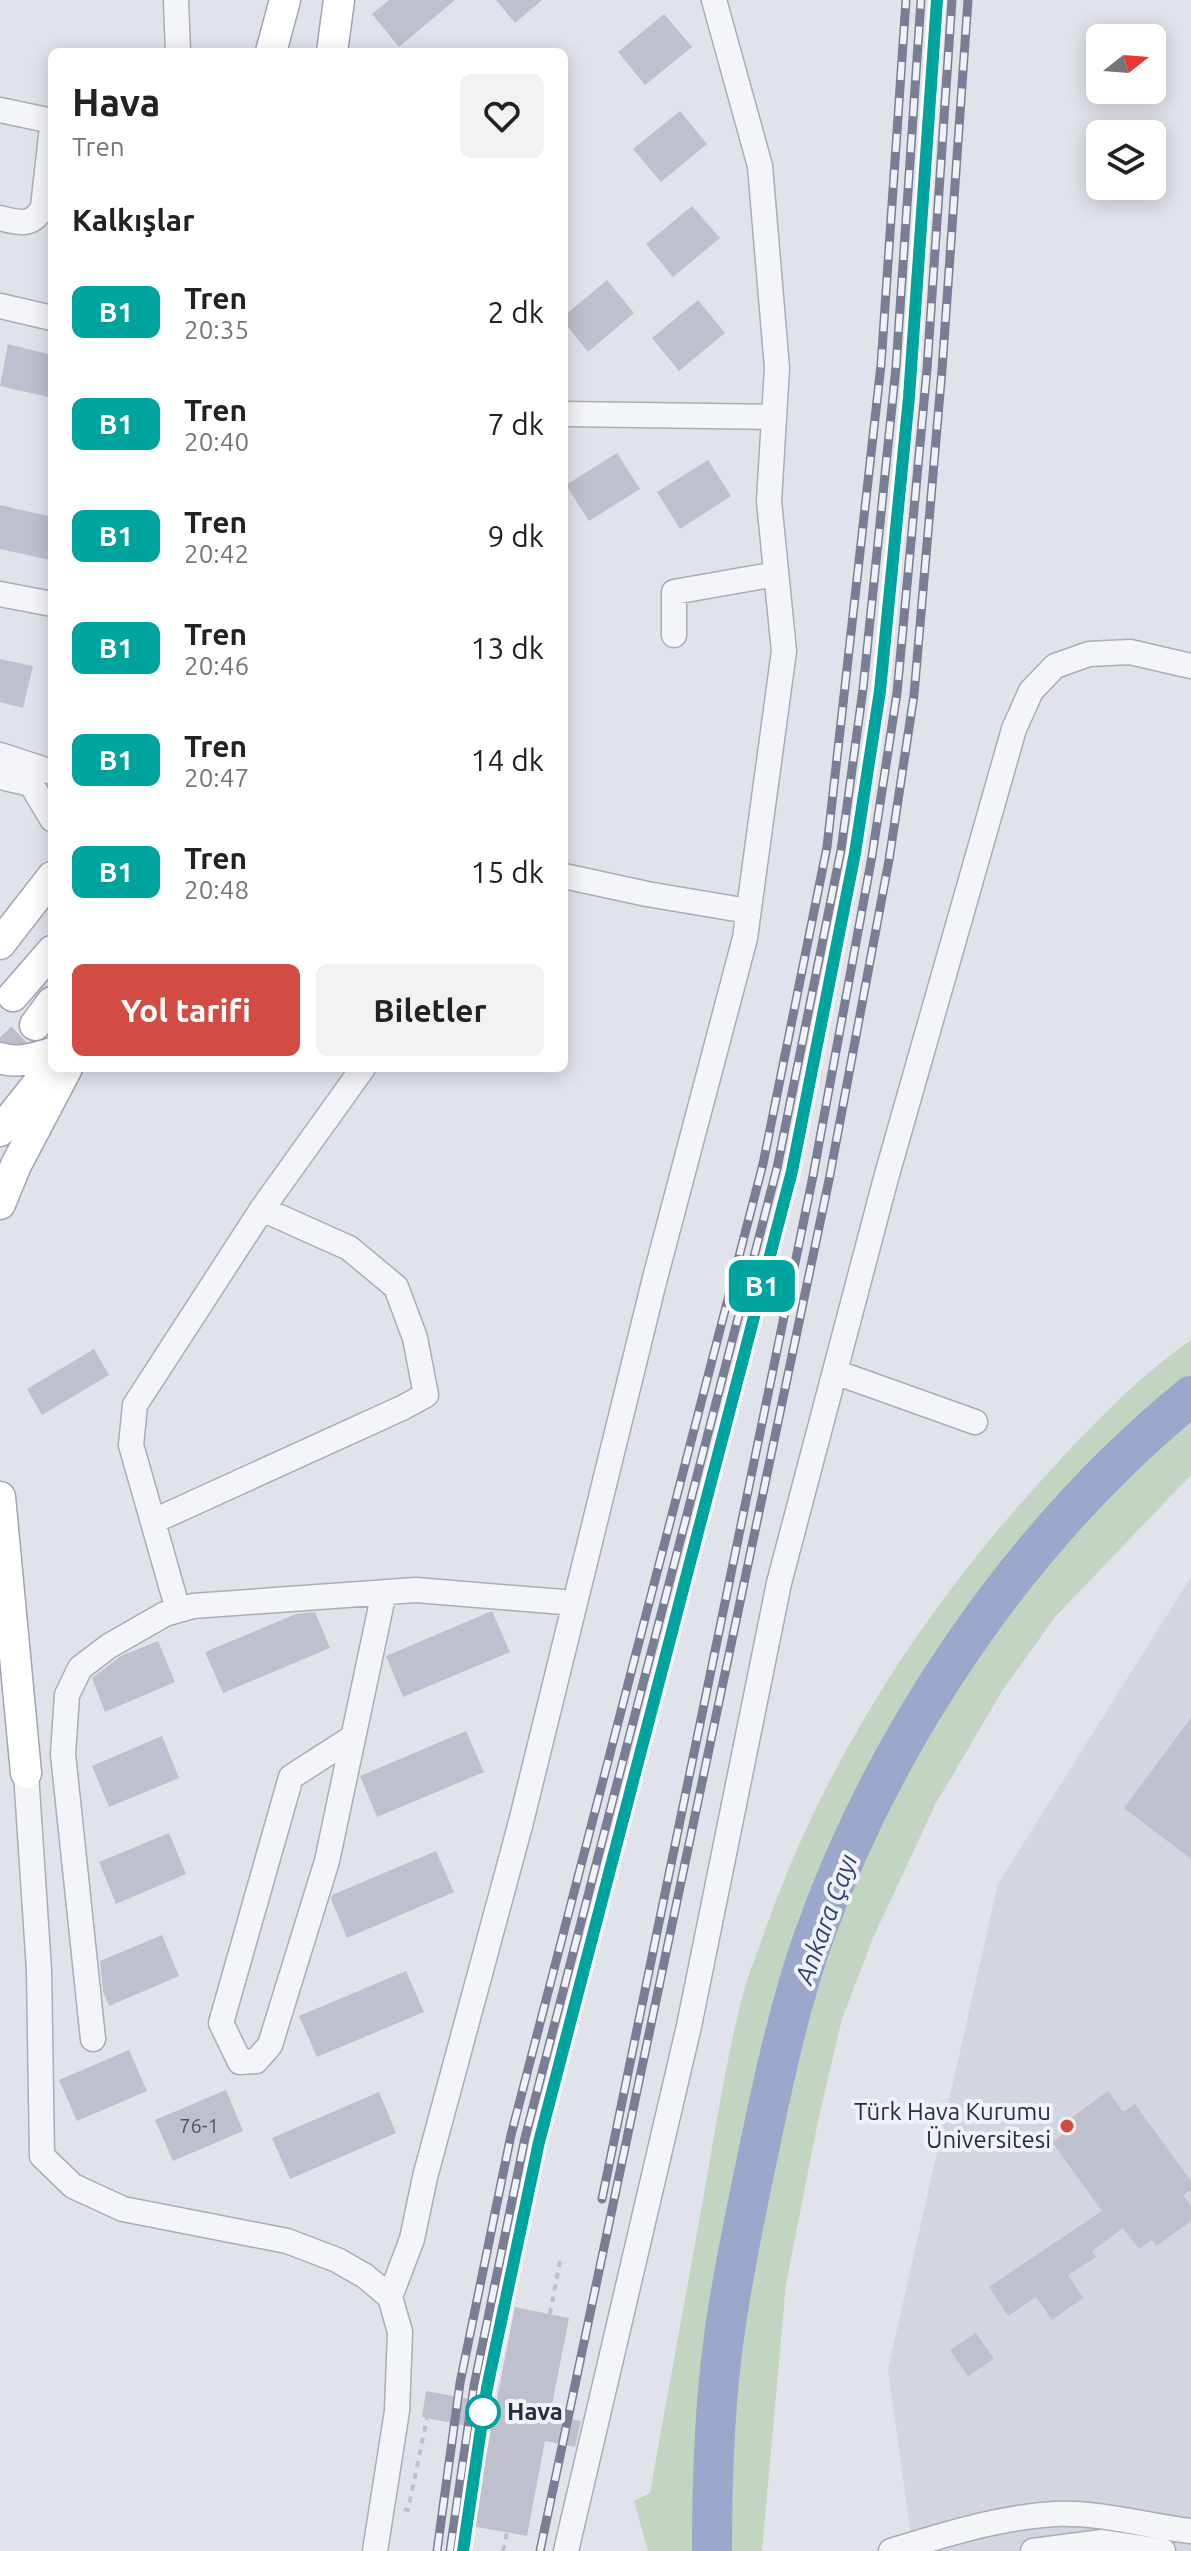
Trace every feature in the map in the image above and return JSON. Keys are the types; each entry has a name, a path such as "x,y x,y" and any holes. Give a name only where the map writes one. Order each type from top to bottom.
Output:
{"main road":[{"path":"272,48 287,0"},
{"path":"283,48 287,0"},
{"path":"333,48 340,0"},
{"path":"340,0 341,48"},
{"path":"0,944 48,882"},
{"path":"13,996 48,956"},
{"path":"0,1058 10,1061 48,1054"},
{"path":"0,1131 48,1070"},
{"path":"0,1204 16,1165 65,1072"},
{"path":"0,1497 26,1773"},
{"path":"0,1610 26,1773"}],"street":[{"path":"176,0 178,48"},
{"path":"390,2297 412,2239 425,2177 521,1822 655,1278 745,938 784,651 769,501 777,368 760,166 714,0"},
{"path":"0,110 48,120"},
{"path":"0,218 25,223 40,214 48,163"},
{"path":"0,306 48,317"},
{"path":"568,414 774,417"},
{"path":"674,635 674,592 776,574"},
{"path":"0,594 48,603"},
{"path":"566,2551 689,2026 779,1583 886,1178 1009,744 1031,691 1055,666 1089,654 1130,652 1191,666"},
{"path":"0,755 48,771"},
{"path":"0,777 31,784 48,812"},
{"path":"568,877 748,911"},
{"path":"178,1610 131,1445 135,1405 262,1209 360,1072"},
{"path":"154,1521 426,1395 415,1338 396,1287 349,1248 262,1209"},
{"path":"835,1372 975,1422"},
{"path":"93,2039 63,1754 67,1695 80,1668 109,1646 165,1614 193,1606 416,1590 575,1603"},
{"path":"353,1737 291,1777 221,2023 240,2062 256,2061 270,2045 327,1861 384,1592"},
{"path":"26,1773 39,1970 42,2156 73,2186 123,2209 287,2241 337,2260 365,2276 390,2297 400,2332 397,2411 375,2551"},
{"path":"891,2551 988,2524 1057,2514 1099,2516 1191,2531"},
{"path":"970,2551 968,2539 972,2532 988,2524"},
{"path":"937,2537 951,2538 960,2551"},
{"path":"1033,2551 1102,2542 1163,2551"}],"path":[{"path":"550,2314 560,2260"},
{"path":"533,2400 543,2347"},
{"path":"416,2479 427,2418"},
{"path":"512,2510 522,2457"},
{"path":"503,2551 507,2533"}],"shaded area":[{"name":"Türk Hava Kurumu Üniversitesi","path":"1191,1577 1191,2551 913,2551 888,2369 998,1884"}],"green space":[{"path":"1191,1340 1191,1475 1055,1617 1002,1691 935,1805 873,1938 842,2019 786,2284 762,2551 648,2551 634,2501 650,2493 739,2012 750,1971 792,1861 854,1737 928,1620 970,1565 1014,1511 1091,1427 1139,1381"}],"building":[{"path":"389,0 455,0 399,47 372,14"},
{"path":"496,0 542,0 515,23"},
{"path":"664,14 692,47 645,85 618,52"},
{"path":"680,111 707,144 661,182 633,149"},
{"path":"692,206 720,238 673,277 646,244"},
{"path":"607,280 634,313 588,352 568,327 568,313"},
{"path":"698,300 725,333 679,371 652,338"},
{"path":"8,344 48,354 48,397 0,386"},
{"path":"617,453 640,489 589,521 568,484"},
{"path":"708,460 731,496 680,529 657,492"},
{"path":"0,505 48,516 48,560 0,549"},
{"path":"0,659 33,666 23,708 0,702"},
{"path":"94,1349 109,1375 42,1415 27,1389"},
{"path":"492,1611 510,1652 403,1697 386,1656"},
{"path":"315,1612 330,1648 223,1693 205,1652 296,1614"},
{"path":"158,1641 175,1682 105,1712 92,1678 121,1656"},
{"path":"1191,1718 1191,1859 1124,1808"},
{"path":"466,1731 484,1772 377,1817 360,1776"},
{"path":"162,1736 179,1778 109,1807 92,1766"},
{"path":"169,1833 186,1874 116,1904 99,1862"},
{"path":"436,1851 454,1892 347,1938 332,1895"},
{"path":"162,1935 179,1976 109,2006 103,1991 100,1961"},
{"path":"406,1971 424,2012 317,2057 299,2016"},
{"path":"129,2050 147,2091 77,2121 59,2080"},
{"path":"226,2090 243,2131 173,2161 155,2120"},
{"path":"1108,2091 1123,2112 1135,2104 1191,2181 1191,2190 1183,2195 1191,2206 1191,2221 1156,2246 1152,2240 1139,2249 1123,2228 1092,2251 1096,2257 1068,2275 1083,2298 1052,2320 1036,2297 1008,2316 989,2287 1102,2211 1052,2142 1071,2128 1066,2122"},
{"path":"379,2092 396,2133 290,2179 272,2138"},
{"path":"515,2307 569,2318 550,2415 581,2421 575,2447 545,2441 527,2536 472,2526 491,2431 422,2417 426,2391 496,2404"},
{"path":"976,2333 994,2359 968,2376 950,2350"}],"waterway":[{"name":"Ankara Çayı","path":"712,2551 718,2390 737,2258 787,2027 803,1968 843,1862 879,1787 920,1713 966,1642 1016,1574 1071,1510 1129,1451 1191,1396"}],"tunnel":[{"path":"0,1058 35,1025"}],"railway":[{"path":"437,2551 460,2383 511,2135 763,1164 827,847 881,365 906,0"},
{"path":"450,2551 474,2386 525,2138 777,1168 841,850 863,689 896,367 921,0"},
{"path":"463,2551 487,2388 539,2142 792,1171 855,853 880,691 911,368 937,0"},
{"path":"602,2199 813,1176 872,856 897,693 927,369 952,0"},
{"path":"540,2551 829,1180 889,860 914,695 942,370 968,0"}],"train":[{"name":"B1","path":"463,2551 487,2388 539,2142 792,1171 855,853 880,691 909,397 937,0"}],"place":[{"name":"Türk Hava Kurumu Üniversitesi","path":"1067,2126"},
{"name":"Hava","path":"483,2412"}]}
